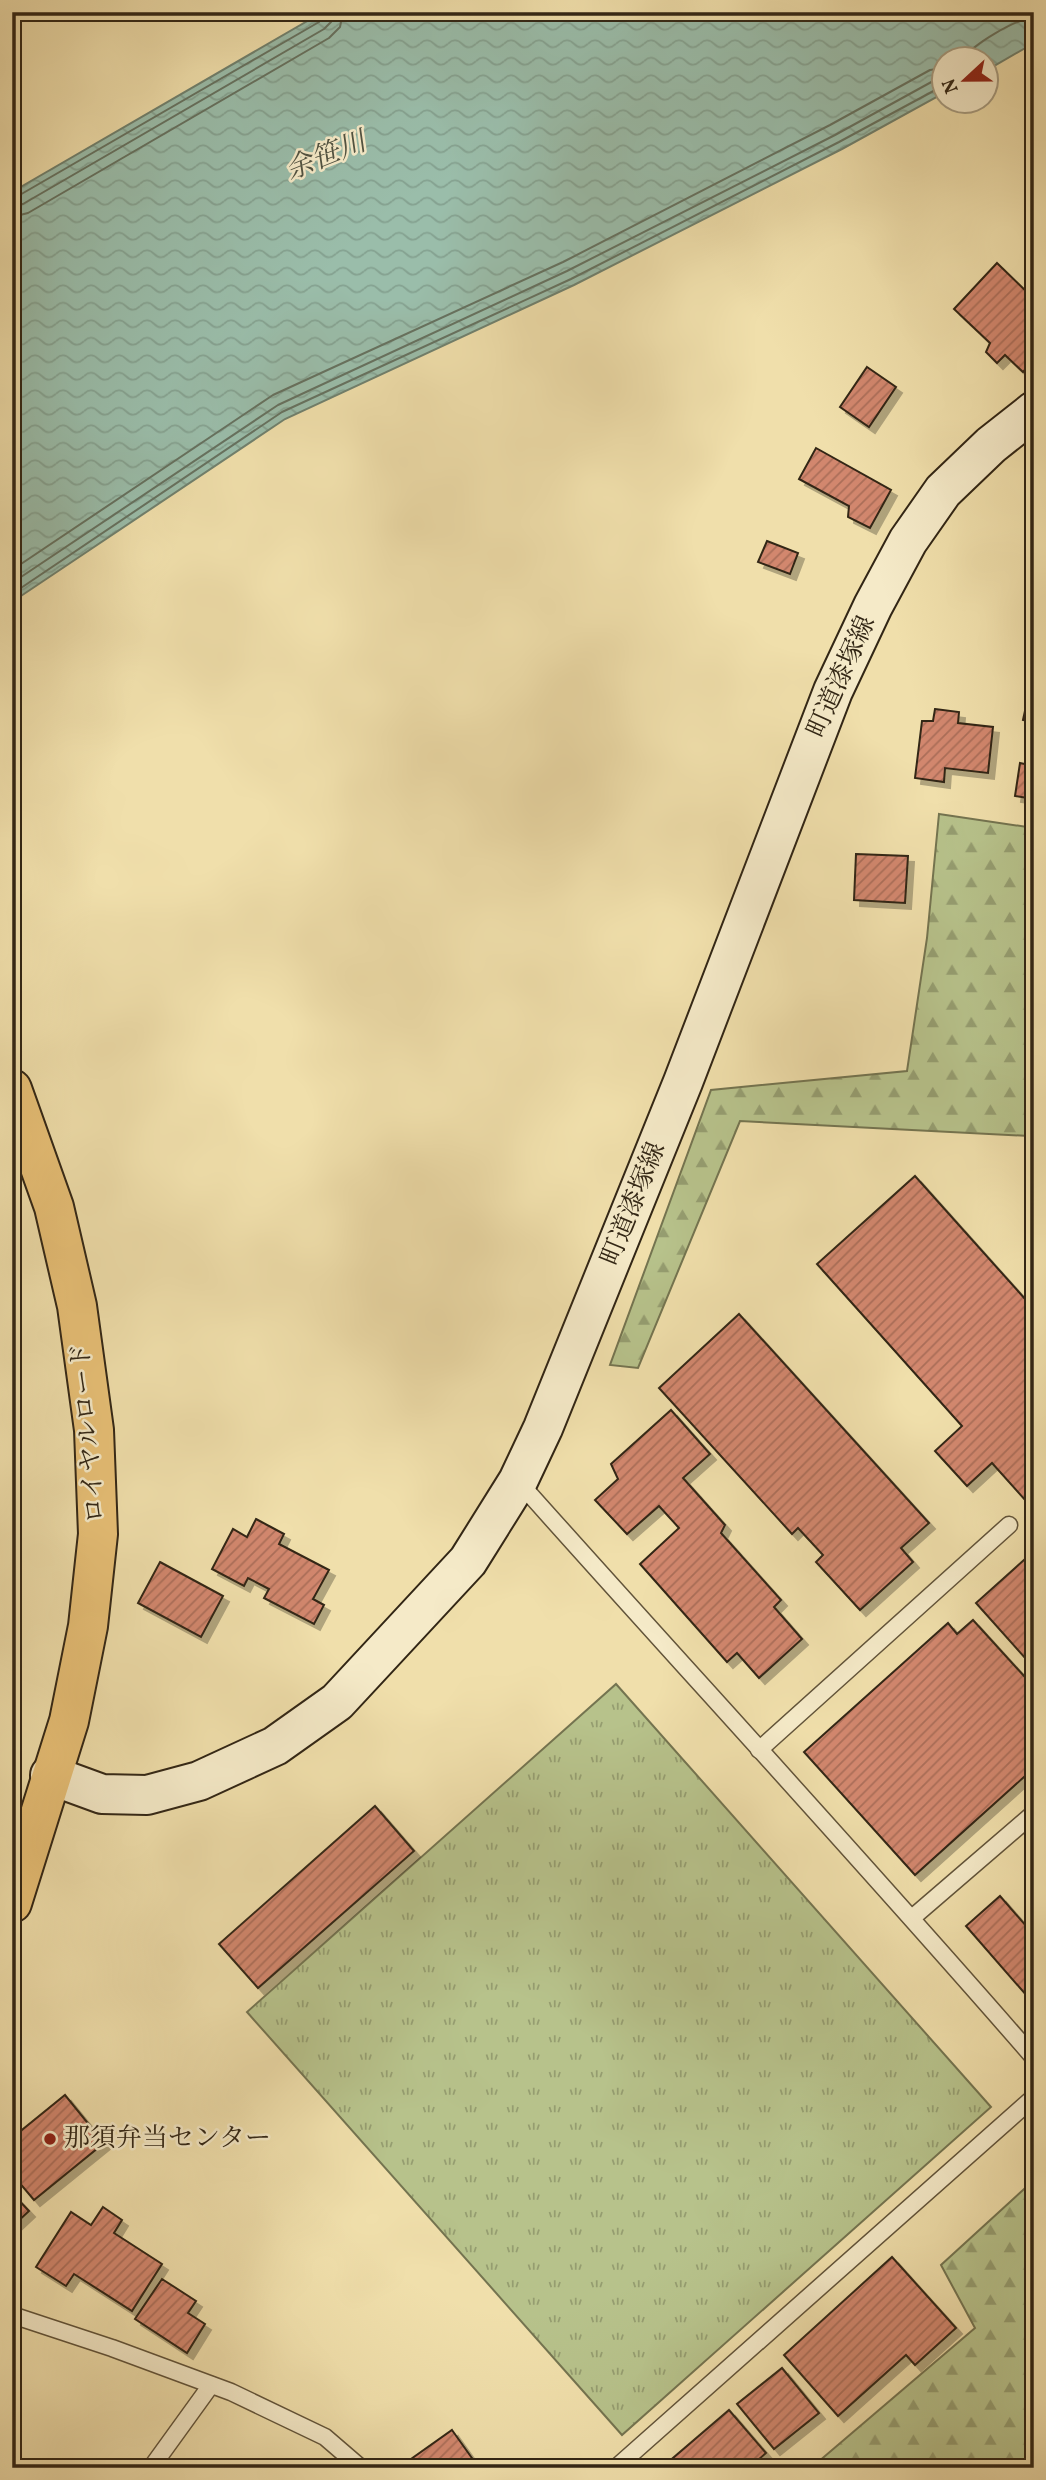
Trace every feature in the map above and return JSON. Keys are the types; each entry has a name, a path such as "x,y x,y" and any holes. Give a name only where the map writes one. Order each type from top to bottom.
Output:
{"main road":[{"name":"ロイヤルロード","path":"12,1089 54,1207 77,1306 94,1430 98,1534 88,1626 69,1721 12,1903"}],"street":[{"name":"町道漆塚線","path":"51,1775 102,1794 147,1795 200,1781 275,1746 337,1702 468,1560 518,1481 543,1428 678,1095 833,691 873,606 908,541 943,491 991,445 1034,411"}],"lane":[{"path":"518,1481 758,1751 912,1918 1034,2058"},
{"path":"758,1751 1009,1525"},
{"path":"912,1918 1034,1813"},
{"path":"619,2465 1034,2097"},
{"path":"12,2315 211,2385 325,2437 361,2468"},
{"path":"151,2468 211,2385"}],"green space":[{"path":"939,814 1034,828 1034,1144 1029,1136 740,1121 638,1368 610,1365 711,1090 907,1071 927,938"},
{"path":"616,1684 991,2107 622,2435 247,2012"},
{"path":"1034,2180 1034,2468 811,2468 975,2328 941,2265"}],"water":[{"name":"余笹川","path":"323,12 1034,12 1034,43 1000,63 1000,46 930,46 930,101 842,149 574,285 285,419 12,602 12,192"}],"building":[{"path":"997,263 1034,299 1034,360 1023,372 1005,355 997,363 986,352 990,343 954,309"},
{"path":"867,367 896,387 869,427 840,407"},
{"path":"816,448 891,490 870,528 848,517 849,506 799,479"},
{"path":"767,541 798,553 790,574 758,562"},
{"path":"1034,670 1034,722 1023,720"},
{"path":"935,709 959,712 958,723 993,727 988,773 945,768 944,782 915,778 922,721 933,721"},
{"path":"1020,763 1034,766 1034,799 1015,796"},
{"path":"856,854 908,856 905,903 854,900"},
{"path":"915,1176 1034,1309 1034,1510 992,1463 967,1486 935,1451 962,1426 817,1264"},
{"path":"739,1314 929,1523 901,1548 913,1562 860,1610 816,1562 823,1555 798,1528 792,1534 659,1388"},
{"path":"671,1410 710,1454 683,1478 725,1525 721,1533 781,1600 774,1607 802,1639 759,1678 737,1653 727,1662 640,1564 679,1528 659,1506 627,1534 595,1500 618,1479 611,1464"},
{"path":"256,1519 284,1534 279,1544 329,1570 313,1599 324,1605 314,1624 264,1598 269,1589 248,1578 244,1586 212,1569 233,1529 247,1537"},
{"path":"1034,1551 1034,1668 976,1603"},
{"path":"160,1562 223,1596 201,1637 138,1603"},
{"path":"973,1620 1034,1687 1034,1768 915,1875 804,1752 948,1623 957,1634"},
{"path":"375,1806 414,1851 258,1988 219,1944"},
{"path":"1000,1896 1034,1935 1034,2004 966,1926"},
{"path":"65,2095 104,2143 34,2200 12,2174 12,2138"},
{"path":"12,2193 29,2211 12,2227"},
{"path":"103,2207 122,2220 114,2233 162,2264 132,2311 74,2274 66,2286 36,2267 71,2212 91,2225"},
{"path":"892,2257 956,2328 915,2365 906,2355 838,2416 784,2355"},
{"path":"162,2279 196,2301 188,2313 205,2324 187,2353 135,2319"},
{"path":"782,2368 819,2413 774,2449 737,2404"},
{"path":"729,2410 766,2453 749,2468 669,2468 666,2464"},
{"path":"452,2430 479,2468 417,2468 411,2459"}],"place":[{"name":"那須弁当センター","path":"50,2139"}]}
